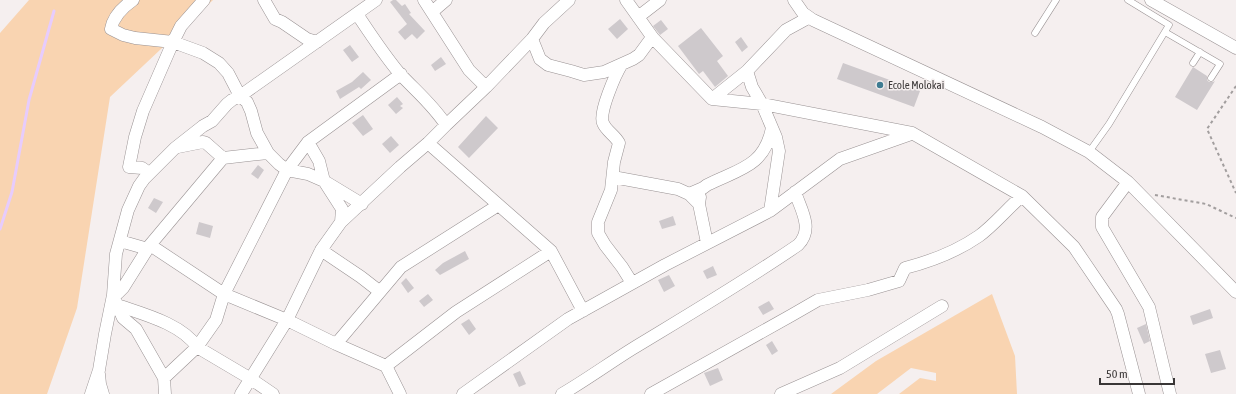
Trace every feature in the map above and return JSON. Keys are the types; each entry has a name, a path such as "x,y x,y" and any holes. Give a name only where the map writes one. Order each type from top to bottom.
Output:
{"street":[{"path":"133,0 124,7 117,16 111,29 123,35 135,38 173,42 203,53 219,63 228,73 240,96 247,102 257,133 268,153 279,164 288,170 308,174 324,181 362,204"},
{"path":"150,173 142,168 129,168 135,137 143,111 181,26 204,0"},
{"path":"264,0 275,19 307,39 317,42"},
{"path":"165,394 164,378 136,329 123,318 115,300 116,254 128,210 138,186 175,148 203,126 212,121 232,100 240,96 317,42 360,8 376,0"},
{"path":"424,0 469,70 486,87"},
{"path":"432,12 446,0"},
{"path":"241,394 287,320 321,250 341,222 428,143 486,87 532,39 544,24 569,0"},
{"path":"626,0 653,38 712,99 762,104 912,133 1022,196 1071,242 1116,308 1139,394"},
{"path":"638,16 660,0"},
{"path":"794,0 808,18 1042,127 1089,152 1128,182 1236,292"},
{"path":"1151,0 1236,48"},
{"path":"360,8 378,47 427,101 446,125"},
{"path":"712,99 747,71 786,30 808,18"},
{"path":"532,39 540,59 548,65 584,76 604,72 633,60 653,38"},
{"path":"622,64 610,86 601,119 604,126 619,143 614,162 613,178 609,197 598,222 598,233 632,283"},
{"path":"747,71 752,87 762,104 776,137 779,151 770,211"},
{"path":"164,378 197,347 216,320 224,294 288,170 308,142 401,74"},
{"path":"689,194 742,169 759,158 768,144 772,128"},
{"path":"463,394 568,319 632,283 770,211 840,159 912,133"},
{"path":"175,148 203,142 223,158"},
{"path":"308,142 318,162 324,181 342,209 341,222"},
{"path":"428,143 497,206 550,251 583,311"},
{"path":"91,394 99,370 105,334 115,300 118,293 123,288 149,247 223,158 268,153"},
{"path":"613,178 656,184 678,189 689,194 699,204"},
{"path":"1128,182 1105,213 1101,221 1102,227 1149,306 1170,394"},
{"path":"704,188 699,204 707,243"},
{"path":"562,394 588,379 630,350 744,281 798,245 803,240 806,233 805,221 795,192"},
{"path":"651,394 792,315 814,301 868,290 899,281 905,268 955,251 979,236 1022,196"},
{"path":"336,344 401,267 497,206"},
{"path":"120,241 149,247 224,294 287,320 386,366 400,394"},
{"path":"321,250 361,277 380,292"},
{"path":"386,366 456,312 550,251"},
{"path":"115,300 174,328 193,340 197,347 273,394"},
{"path":"781,394 840,368 942,306"},
{"path":"99,370 100,384 103,394"}],"lane":[{"path":"1035,33 1056,0"},
{"path":"1089,152 1169,25 1128,0"},
{"path":"1165,32 1220,64 1211,78"},
{"path":"1193,63 1200,52"}],"path":[{"path":"1236,86 1207,130 1236,193"},
{"path":"1137,192 1206,204 1236,218"}],"shaded area":[{"path":"29,0 213,0 110,97 77,308 47,394 0,394 0,33"},
{"path":"992,294 1015,356 1017,394 899,394 920,378 936,381 936,373 911,368 877,394 831,394 876,361"}],"building":[{"path":"396,0 402,6 405,4 411,13 409,14 425,31 417,39 412,34 405,40 398,32 407,24 390,2"},
{"path":"620,19 628,29 617,39 608,29"},
{"path":"661,20 668,29 660,35 653,26"},
{"path":"701,28 723,56 717,61 728,76 715,87 703,71 699,74 678,46"},
{"path":"741,37 748,47 742,52 735,42"},
{"path":"350,45 359,57 352,62 343,50"},
{"path":"441,57 446,64 435,71 431,65"},
{"path":"843,63 920,91 914,107 837,79"},
{"path":"1193,67 1207,76 1207,80 1209,82 1215,81 1197,110 1175,97"},
{"path":"363,72 371,80 361,89 359,87 340,99 336,91 352,82"},
{"path":"397,97 403,104 400,106 403,108 396,114 388,105"},
{"path":"363,115 373,129 363,136 352,123"},
{"path":"486,116 498,128 469,158 458,147"},
{"path":"391,136 399,145 390,153 382,144"},
{"path":"258,165 264,170 258,179 251,174"},
{"path":"154,198 163,202 156,213 148,208"},
{"path":"673,216 676,225 662,229 659,221"},
{"path":"199,222 213,226 210,238 196,234"},
{"path":"465,251 469,259 440,275 435,270 443,263"},
{"path":"713,266 717,275 707,279 703,271"},
{"path":"669,275 675,286 664,292 658,280"},
{"path":"406,278 414,288 408,293 401,283"},
{"path":"428,294 433,300 424,307 419,301"},
{"path":"769,301 774,309 763,315 758,307"},
{"path":"1210,309 1213,318 1193,325 1190,316"},
{"path":"469,319 476,329 469,335 461,324"},
{"path":"1146,324 1150,341 1144,344 1137,328"},
{"path":"772,341 778,351 772,355 766,345"},
{"path":"1220,350 1226,369 1211,373 1205,354"},
{"path":"718,368 723,380 710,386 704,373"},
{"path":"520,371 526,384 519,387 513,374"}],"waterway":[{"path":"0,229 12,192 29,100 54,11"}],"place":[{"name":"Ecole Molokai","path":"880,85"}]}
